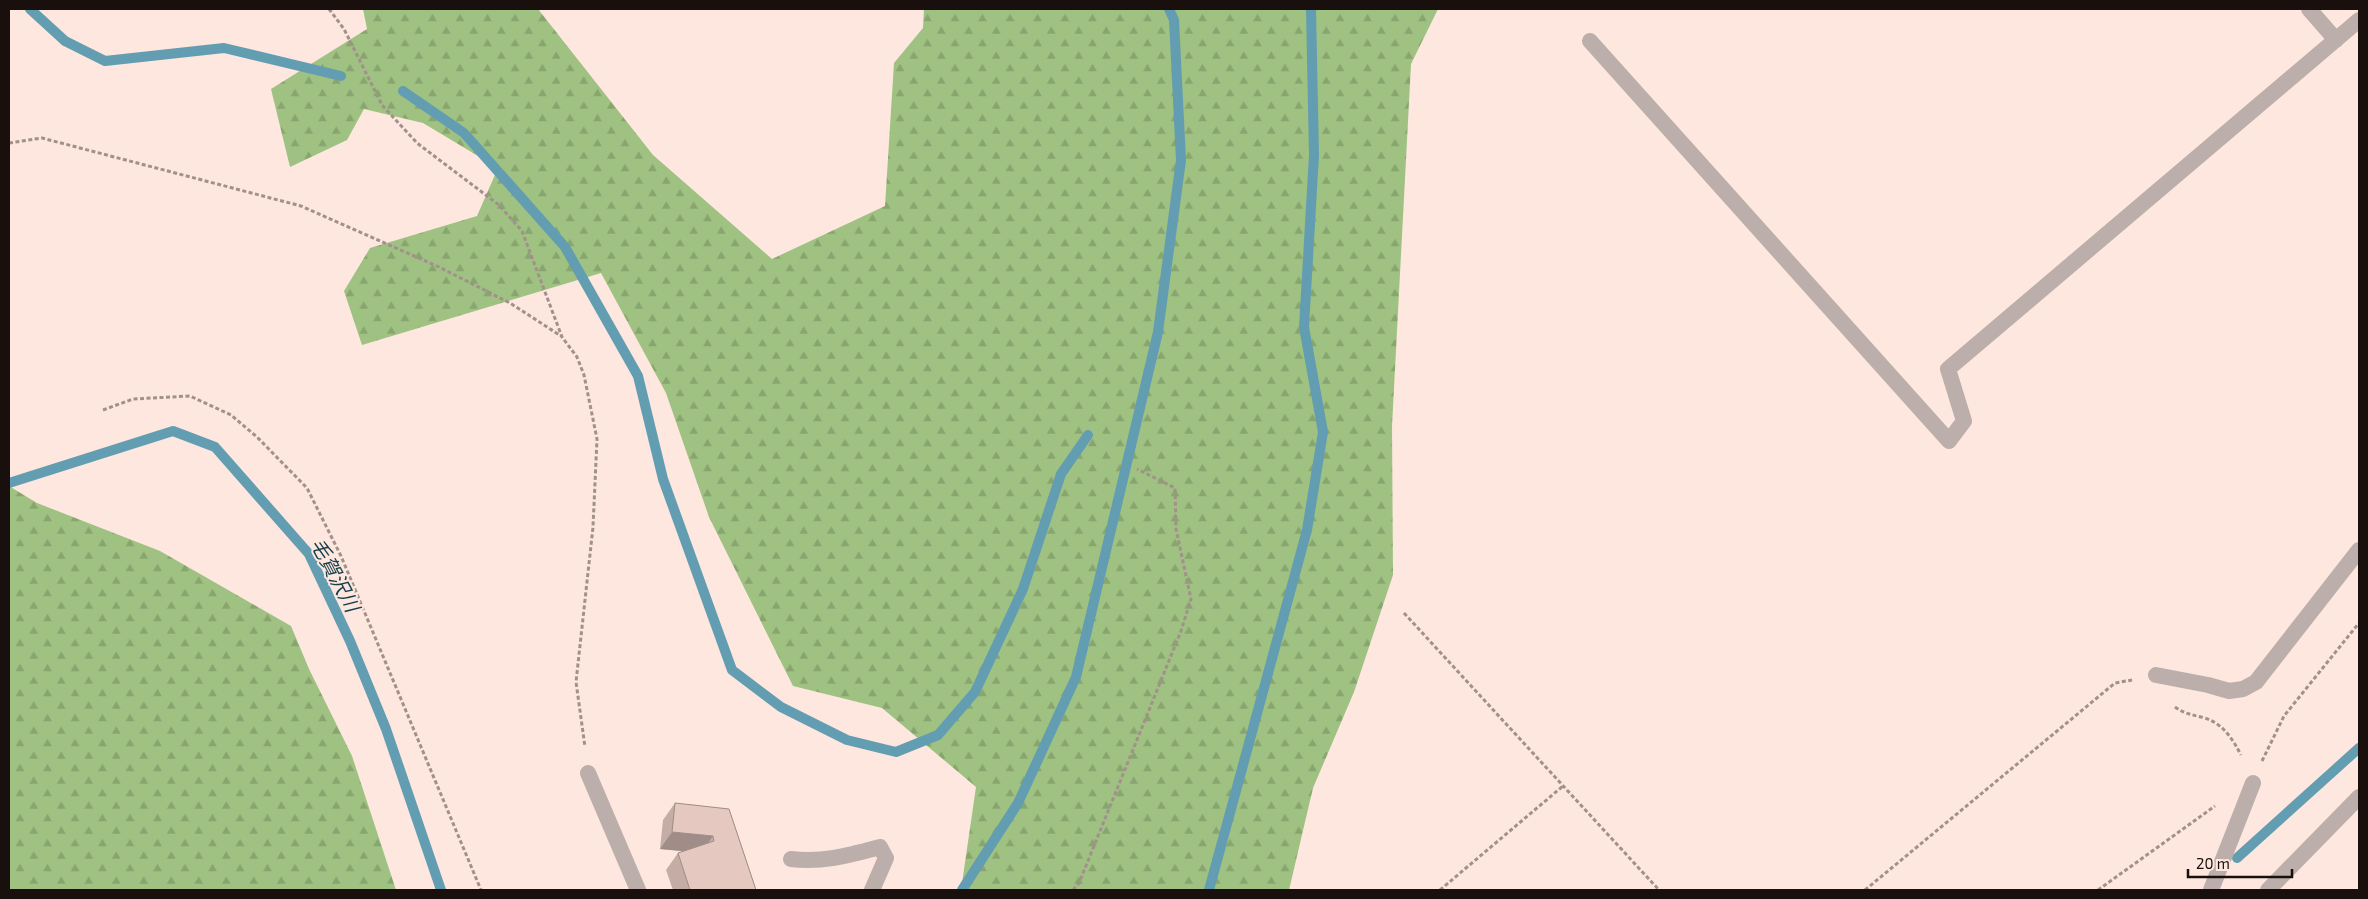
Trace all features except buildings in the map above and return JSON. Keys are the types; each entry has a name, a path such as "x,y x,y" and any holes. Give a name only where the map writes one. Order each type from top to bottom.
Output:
{"lane":[{"path":"2310,9 2336,40"},
{"path":"1590,41 1949,441 1964,421 1948,369 2359,20"},
{"path":"2156,675 2229,691 2243,689 2256,682 2359,550"},
{"path":"588,773 638,890"},
{"path":"2211,890 2251,787"},
{"path":"2268,890 2359,797"},
{"path":"791,859 808,861 833,859 880,847 886,858 872,890"}],"path":[{"path":"329,9 344,29 382,105 417,143 499,205 522,231 562,337 578,357 584,376 597,439 593,527 576,682 588,773"},
{"path":"9,143 42,138 301,206 439,267 510,303 562,337"},
{"path":"103,410 134,399 190,396 231,415 257,437 307,488 341,556 481,890"},
{"path":"1073,890 1079,883 1178,640 1191,599 1176,530 1175,488 1137,469"},
{"path":"1404,613 1659,890"},
{"path":"2098,890 2221,802 2251,787 2284,716 2359,623"},
{"path":"1865,890 2115,684 2156,675 2170,704 2191,715 2216,723 2234,741 2241,754"},
{"path":"1440,890 1563,786"}],"green space":[{"path":"363,9 538,9 653,155 772,259 885,206 894,63 923,28 924,9 1438,9 1411,64 1392,426 1393,575 1354,692 1313,788 1289,890 961,890 976,787 882,708 793,686 709,517 666,393 601,273 362,345 344,291 370,248 477,216 498,168 423,123 364,109 347,140 290,167 271,89 367,29"},
{"path":"9,486 37,503 160,551 291,626 309,669 352,756 396,890 9,890"}],"waterway":[{"path":"30,9 65,41 105,61 224,48 341,76"},
{"path":"962,890 1018,803 1076,677 1158,332 1181,160 1174,20 1169,9"},
{"path":"1209,890 1307,530 1323,432 1304,327 1314,155 1311,9"},
{"path":"403,91 464,133 565,247 638,376 663,479 732,670 781,707 847,740 896,752 938,735 975,692 1023,589 1061,474 1088,435"},
{"name":"毛賀沢川","path":"9,483 173,431 215,447 309,554 350,641 386,729 441,890"},
{"path":"2237,858 2359,748"}]}
